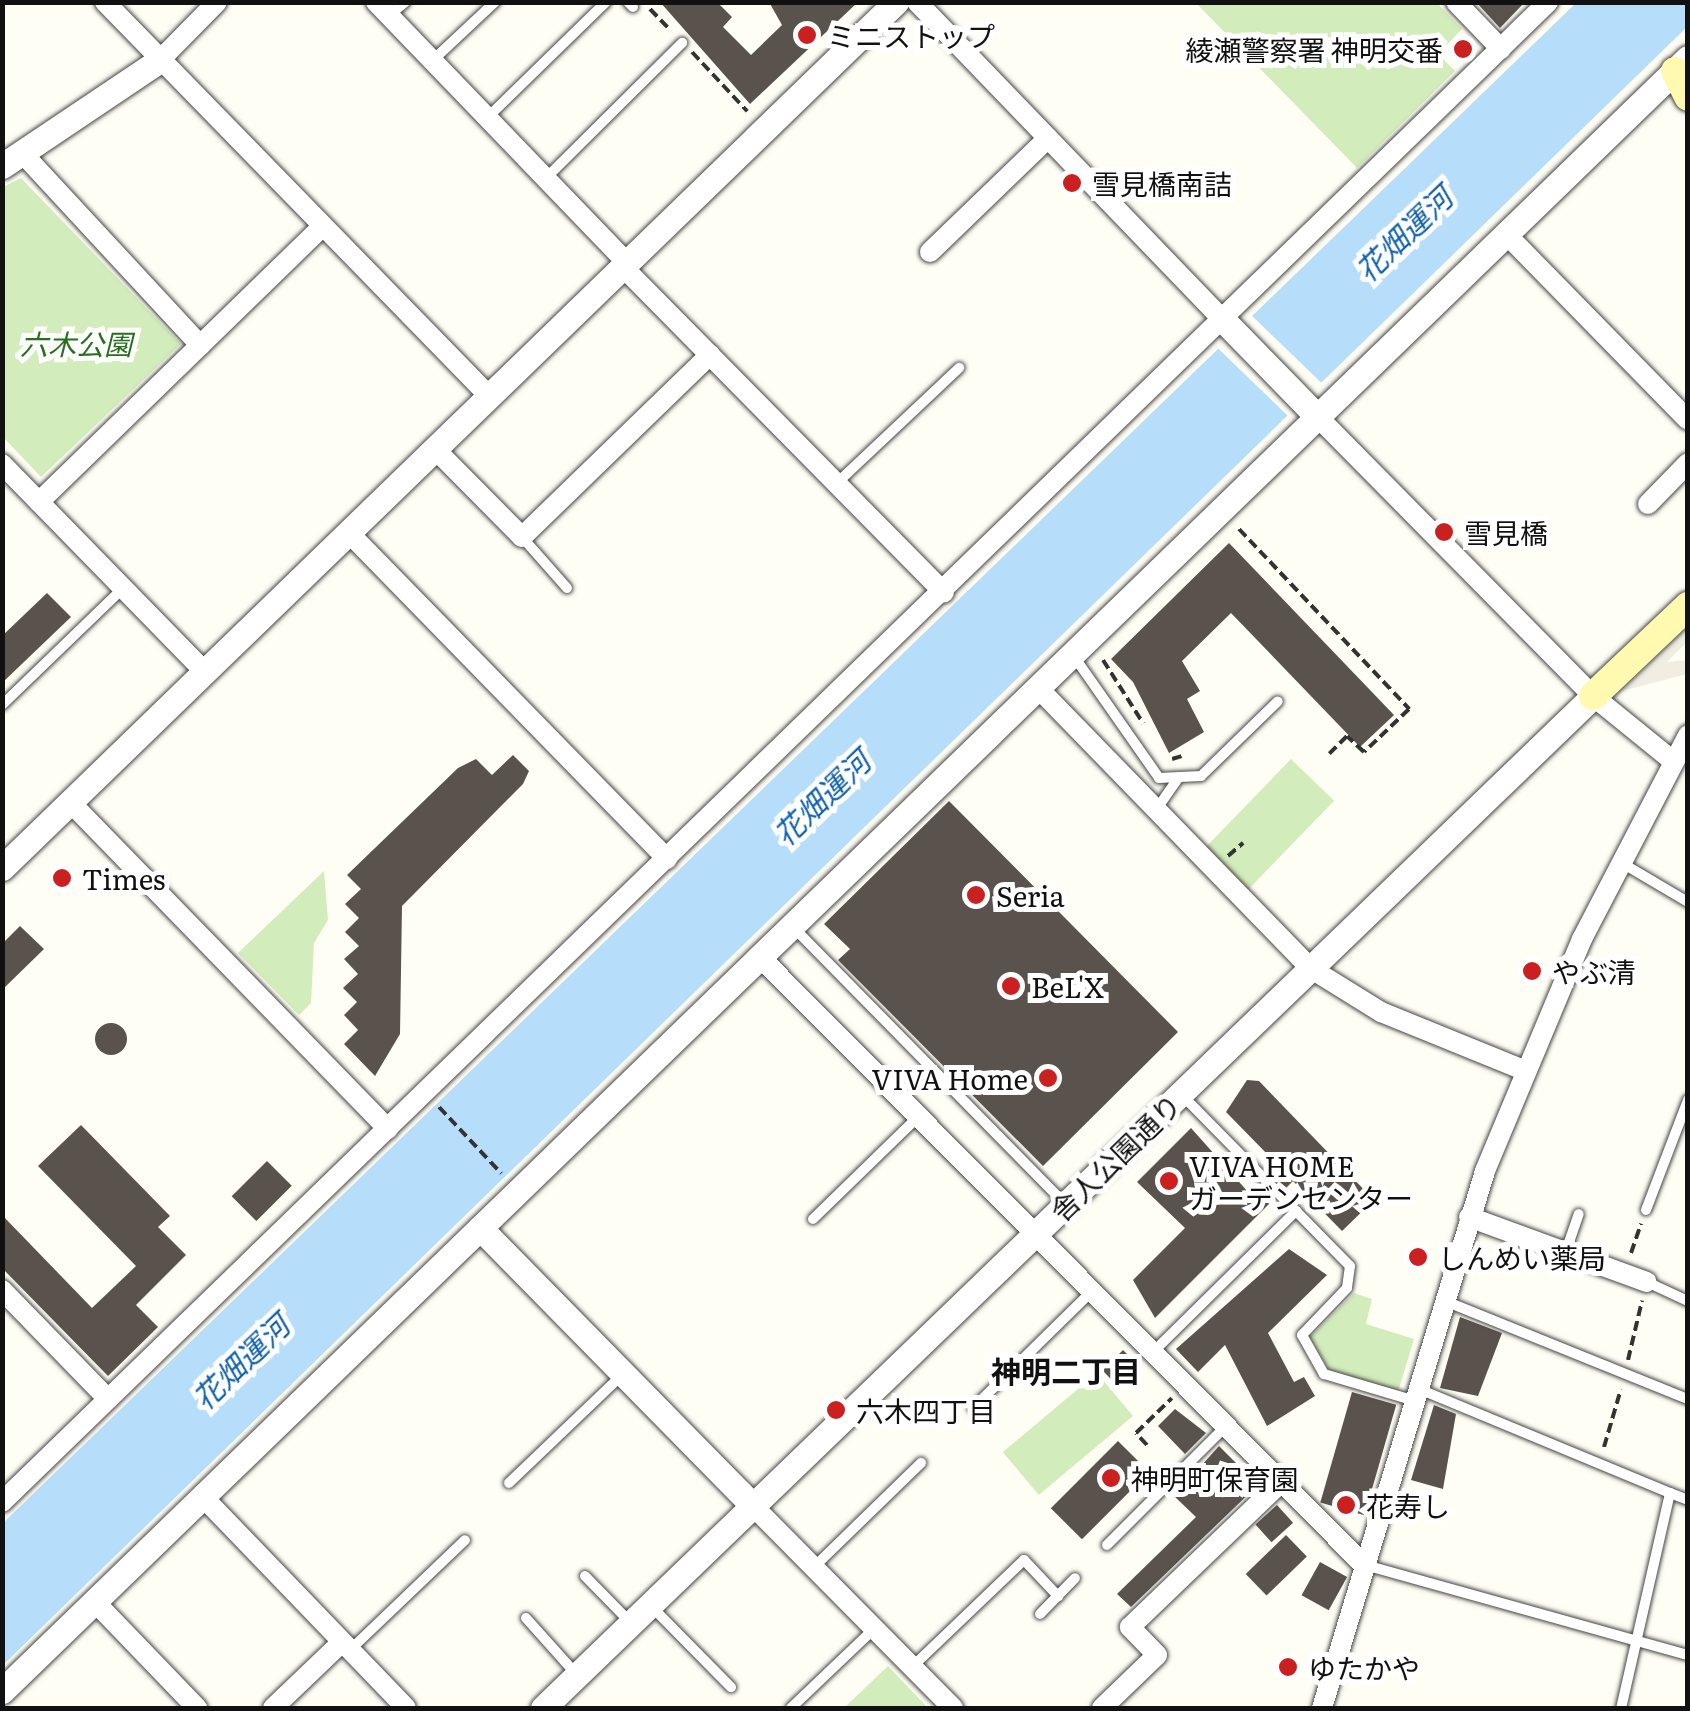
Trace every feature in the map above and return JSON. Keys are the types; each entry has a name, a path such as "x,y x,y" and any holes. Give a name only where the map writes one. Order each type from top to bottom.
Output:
{"main road":[{"path":"1681,64 1688,96"},
{"name":"舎人公園通り","path":"1592,696 1688,606"}],"street":[{"path":"104,2 490,398"},
{"path":"200,345 14,161 160,60 217,2"},
{"path":"2,868 896,2"},
{"path":"917,2 1592,696 1673,761"},
{"path":"1456,2 1500,49"},
{"path":"2,1502 1225,322 1548,2"},
{"path":"390,7 432,61 710,355 944,592"},
{"path":"2,1692 1038,688 1084,654 1314,413 1681,64"},
{"path":"930,252 1048,138"},
{"path":"40,502 322,227"},
{"path":"1506,234 1688,420"},
{"path":"436,450 522,537 710,355"},
{"path":"1648,504 1688,463"},
{"path":"2,464 205,672"},
{"path":"350,534 667,859"},
{"path":"1038,688 1310,968 1381,1012 1524,1070"},
{"name":"舎人公園通り","path":"544,1708 1592,696"},
{"path":"1322,1708 1468,1216 1524,1070 1622,863 1688,736"},
{"path":"70,802 388,1129"},
{"path":"759,956 1278,1485 1364,1564"},
{"path":"1468,1216 1647,1282"},
{"path":"480,1228 953,1708"},
{"path":"2,1290 108,1399"},
{"path":"1102,1708 1157,1655 1130,1627 1278,1485"},
{"path":"204,1498 400,1707"},
{"path":"96,1603 198,1708"},
{"path":"273,1708 345,1647"}],"lane":[{"path":"432,61 495,2"},
{"path":"487,118 606,2"},
{"path":"546,178 682,42"},
{"path":"837,483 959,368"},
{"path":"522,537 567,588"},
{"path":"2,705 123,588"},
{"path":"1084,654 1158,778 1201,776 1278,701"},
{"path":"1156,810 1179,777"},
{"path":"1622,863 1688,902"},
{"path":"791,926 1065,1204"},
{"path":"1181,1094 1350,1266 1347,1288 1302,1335 1324,1374 1416,1395 1688,1500"},
{"path":"1646,1210 1688,1100"},
{"path":"813,1219 916,1120"},
{"path":"1150,1354 1296,1211"},
{"path":"1566,1251 1579,1214"},
{"path":"1647,1282 1688,1301"},
{"path":"973,1408 1090,1292"},
{"path":"1444,1300 1688,1399"},
{"path":"509,1483 622,1375"},
{"path":"1107,1545 1223,1429"},
{"path":"815,1566 920,1463"},
{"path":"1621,1708 1670,1493"},
{"path":"345,1647 465,1540"},
{"path":"912,1667 1024,1560 1058,1596"},
{"path":"1364,1564 1688,1655"},
{"path":"585,1576 641,1614 731,1687"},
{"path":"1040,1614 1075,1578"},
{"path":"526,1618 578,1676"},
{"path":"791,1708 875,1628"}],"path":[{"path":"634,4 682,42 752,116"},
{"path":"1232,522 1409,709 1364,752 1347,736 1329,754"},
{"path":"1084,654 1146,729"},
{"path":"1159,752 1182,756"},
{"path":"431,1099 506,1178"},
{"path":"1624,1272 1646,1210"},
{"path":"1148,1445 1136,1434 1175,1394"}],"green space":[{"path":"1196,3 1437,3 1462,29 1438,54 1455,71 1357,168"},
{"name":"六木公園","path":"21,178 181,344 41,477 3,437 3,187"},
{"path":"1291,759 1334,801 1246,892 1203,850"},
{"path":"324,871 328,920 314,943 311,1003 299,1015 238,953"},
{"path":"1354,1293 1372,1299 1366,1324 1414,1339 1398,1392 1330,1371 1310,1337"},
{"path":"1097,1373 1133,1416 1039,1495 1003,1452"},
{"path":"888,1666 928,1708 844,1708"}],"shaded area":[{"path":"1687,628 1687,642 1667,662 1687,660 1687,674 1622,691"}],"water":[{"name":"花畑運河","path":"1576,3 1687,3 1687,27 3,1665 3,1523"}],"pier":[{"path":"1248,312 1325,386 1292,420 1215,346"}],"building":[{"path":"660,2 717,2 732,17 723,27 751,55 782,25 769,2 858,2 750,104"},
{"path":"1476,2 1525,2 1500,28"},
{"path":"1229,543 1394,715 1360,747 1231,613 1182,661 1200,691 1187,699 1204,732 1169,753 1133,682 1111,659"},
{"path":"47,593 71,617 2,683 2,636"},
{"path":"513,755 529,771 523,784 402,906 400,1034 375,1076 344,1044 358,1030 344,1015 357,1002 343,988 358,974 344,959 359,946 345,932 359,918 345,904 361,889 347,875 458,768 476,759 492,775"},
{"path":"949,801 1178,1032 1043,1166 838,960 850,949 824,924"},
{"path":"20,926 44,949 2,990 2,944"},
{"path":"111,1023 122,1028 127,1039 122,1050 111,1055 100,1050 95,1039 100,1028"},
{"path":"1247,1080 1259,1081 1374,1200 1342,1231 1293,1181 1286,1188 1269,1171 1277,1164 1226,1112"},
{"path":"81,1125 170,1216 158,1227 186,1255 136,1305 158,1327 108,1376 2,1268 2,1215 92,1308 136,1266 38,1166"},
{"path":"1191,1128 1249,1193 1257,1184 1273,1200 1155,1318 1133,1280 1185,1228 1137,1182"},
{"path":"267,1161 292,1186 256,1221 232,1196"},
{"path":"1289,1249 1327,1275 1268,1333 1294,1382 1304,1377 1315,1396 1267,1426 1225,1345 1198,1372 1176,1349"},
{"path":"1460,1317 1502,1333 1478,1396 1440,1388"},
{"path":"1123,1350 1141,1368 1120,1388 1102,1371"},
{"path":"1352,1392 1396,1405 1365,1515 1320,1503"},
{"path":"1434,1405 1456,1414 1443,1489 1411,1480"},
{"path":"1175,1409 1206,1433 1185,1454 1158,1426"},
{"path":"1118,1441 1149,1472 1082,1539 1051,1508"},
{"path":"1219,1446 1258,1485 1131,1607 1117,1594 1196,1517 1174,1496"},
{"path":"1277,1505 1293,1523 1272,1542 1255,1524"},
{"path":"1286,1535 1307,1557 1267,1595 1246,1574"},
{"path":"1320,1562 1347,1577 1329,1610 1302,1595"}],"place":[{"name":"ミニストップ","path":"807,35"},
{"name":"綾瀬警察署 神明交番","path":"1463,49"},
{"name":"雪見橋南詰","path":"1072,183"},
{"name":"雪見橋","path":"1444,532"},
{"name":"Times","path":"62,878"},
{"name":"Seria","path":"976,895"},
{"name":"やぶ清","path":"1532,971"},
{"name":"BeL'X","path":"1011,986"},
{"name":"VIVA Home","path":"1048,1078"},
{"name":"VIVA HOME ガーデンセンター","path":"1169,1181"},
{"name":"しんめい薬局","path":"1418,1257"},
{"name":"六木四丁目","path":"836,1410"},
{"name":"神明町保育園","path":"1111,1478"},
{"name":"花寿し","path":"1346,1505"},
{"name":"ゆたかや","path":"1288,1667"}],"district":[{"name":"神明二丁目","path":"1066,1370"}]}
